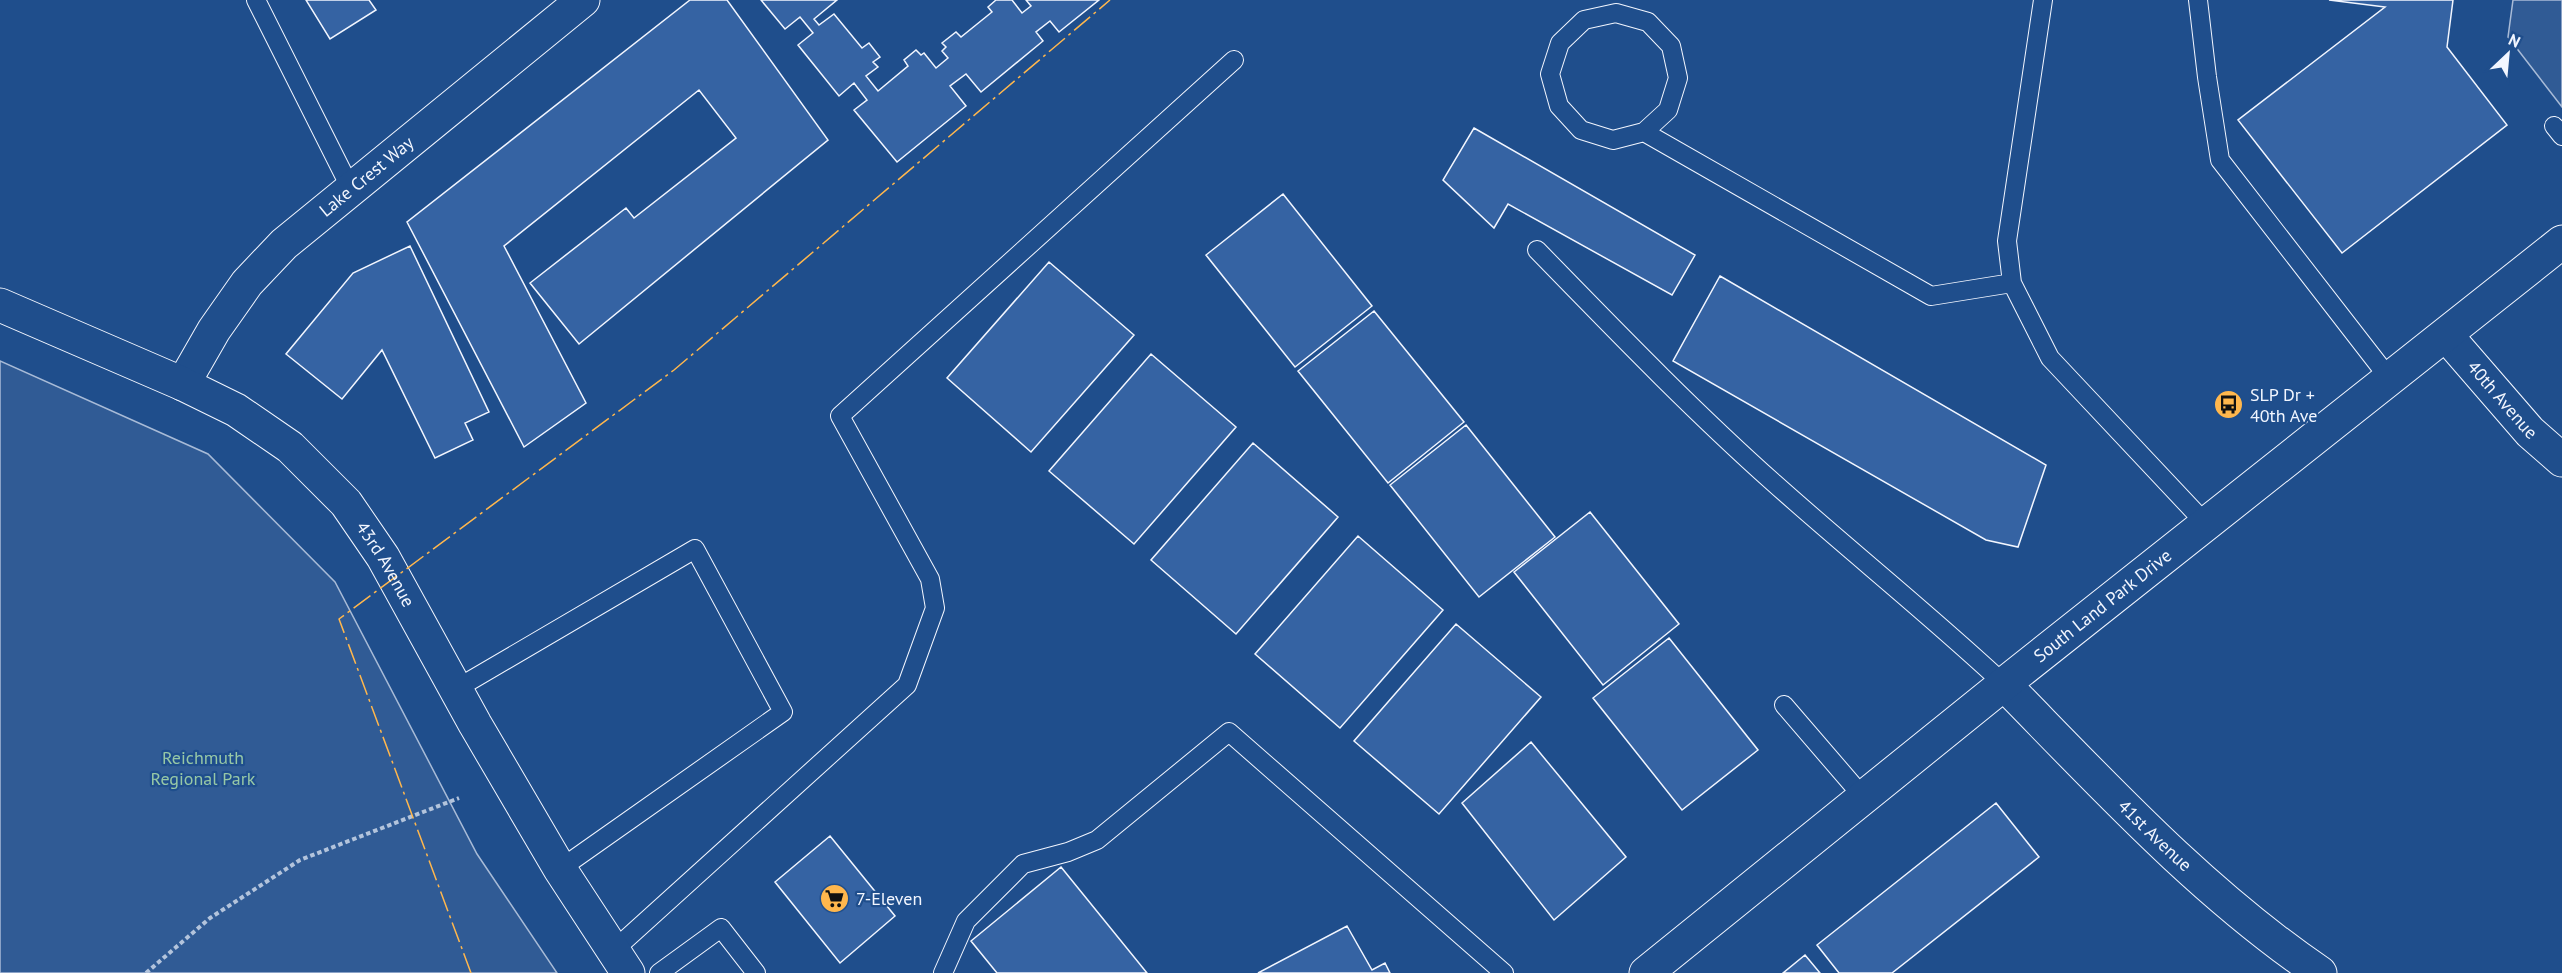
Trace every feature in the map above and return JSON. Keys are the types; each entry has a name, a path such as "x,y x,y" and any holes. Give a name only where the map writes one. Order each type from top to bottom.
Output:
{"street":[{"name":"Lake Crest Way","path":"183,384 214,330 247,283 284,244 583,0"},
{"name":"South Land Park Drive","path":"1646,973 2004,684 2562,242"},
{"name":"43rd Avenue","path":"0,305 183,384 236,410 290,447 346,503 383,557 560,869 621,962"},
{"name":"40th Avenue","path":"2446,335 2530,432 2562,460"},
{"name":"41st Avenue","path":"2004,684 2121,804 2218,894 2320,973"}],"lane":[{"path":"256,0 351,189"},
{"path":"2043,0 2007,241 2012,283 2050,358 2207,525"},
{"path":"2198,0 2206,77 2220,160 2389,378"},
{"path":"1644,132 1668,110 1678,78 1671,46 1648,22 1616,13 1584,20 1560,43 1550,74 1558,106 1581,130 1613,140 1644,132 1932,296 2012,283"},
{"path":"621,962 907,685 920,642 935,608 930,579 840,416 1234,60"},
{"path":"1537,250 1656,372 1765,475 1948,631 2004,684"},
{"path":"456,689 695,549 783,712 560,869"},
{"path":"1784,705 1864,798"},
{"path":"943,973 966,921 1023,864 1068,852 1097,840 1229,732 1504,973"},
{"path":"659,973 722,928 756,973"}],"path":[{"path":"146,973 210,918 300,860 459,798"}],"shaded area":[{"path":"2513,0 2562,0 2562,107 2508,37"},
{"name":"Reichmuth Regional Park","path":"0,361 208,454 335,582 477,854 557,973 0,973"}],"building":[{"path":"306,0 369,0 376,10 330,39"},
{"path":"690,0 727,0 828,140 579,344 530,283 626,208 634,218 736,138 699,90 504,246 586,403 524,447 407,222"},
{"path":"761,0 837,0 814,19 819,25 834,14 862,48 869,43 880,57 873,62 878,67 866,76 878,91 908,66 904,60 916,50 921,55 924,53 936,68 948,58 942,51 946,47 942,43 956,32 961,37 992,12 988,7 996,0 1012,0 1022,13 1031,6 1026,0 1099,0 1059,32 1050,21 1036,32 1043,41 981,92 966,74 950,86 966,106 897,162 854,110 867,100 854,83 839,96 798,45 813,33 800,17 785,29"},
{"path":"2329,0 2453,0 2447,47 2507,125 2342,253 2238,120 2385,7"},
{"path":"1474,128 1695,255 1672,295 1508,204 1494,228 1443,180"},
{"path":"1283,194 1372,306 1295,367 1206,255"},
{"path":"410,246 489,412 465,423 473,440 435,458 382,350 342,399 286,354 353,273"},
{"path":"1049,262 1134,335 1031,452 947,378"},
{"path":"1720,276 2046,465 2018,547 1986,540 1673,361"},
{"path":"1374,311 1464,422 1388,483 1298,371"},
{"path":"1151,354 1236,427 1134,544 1049,471"},
{"path":"1466,425 1555,537 1479,597 1390,485"},
{"path":"1253,443 1338,517 1236,634 1151,560"},
{"path":"1590,512 1679,624 1603,685 1514,572"},
{"path":"1358,536 1443,610 1340,728 1255,654"},
{"path":"1456,624 1541,697 1439,814 1354,741"},
{"path":"1669,638 1758,750 1682,810 1593,698"},
{"path":"1531,742 1626,857 1554,920 1462,803"},
{"path":"1996,803 2039,857 1892,973 1839,973 1817,945"},
{"name":"7-Eleven","path":"830,836 895,916 840,963 775,882"},
{"path":"1061,867 1147,973 997,973 971,941"},
{"path":"1347,926 1372,970 1385,963 1390,973 1258,973"},
{"path":"1805,955 1820,973 1783,973"}],"power":[{"path":"471,973 339,619 674,370 1110,0"}],"place":[{"name":"SLP Dr + 40th Ave","path":"2229,405"},
{"name":"7-Eleven","path":"835,899"}]}
